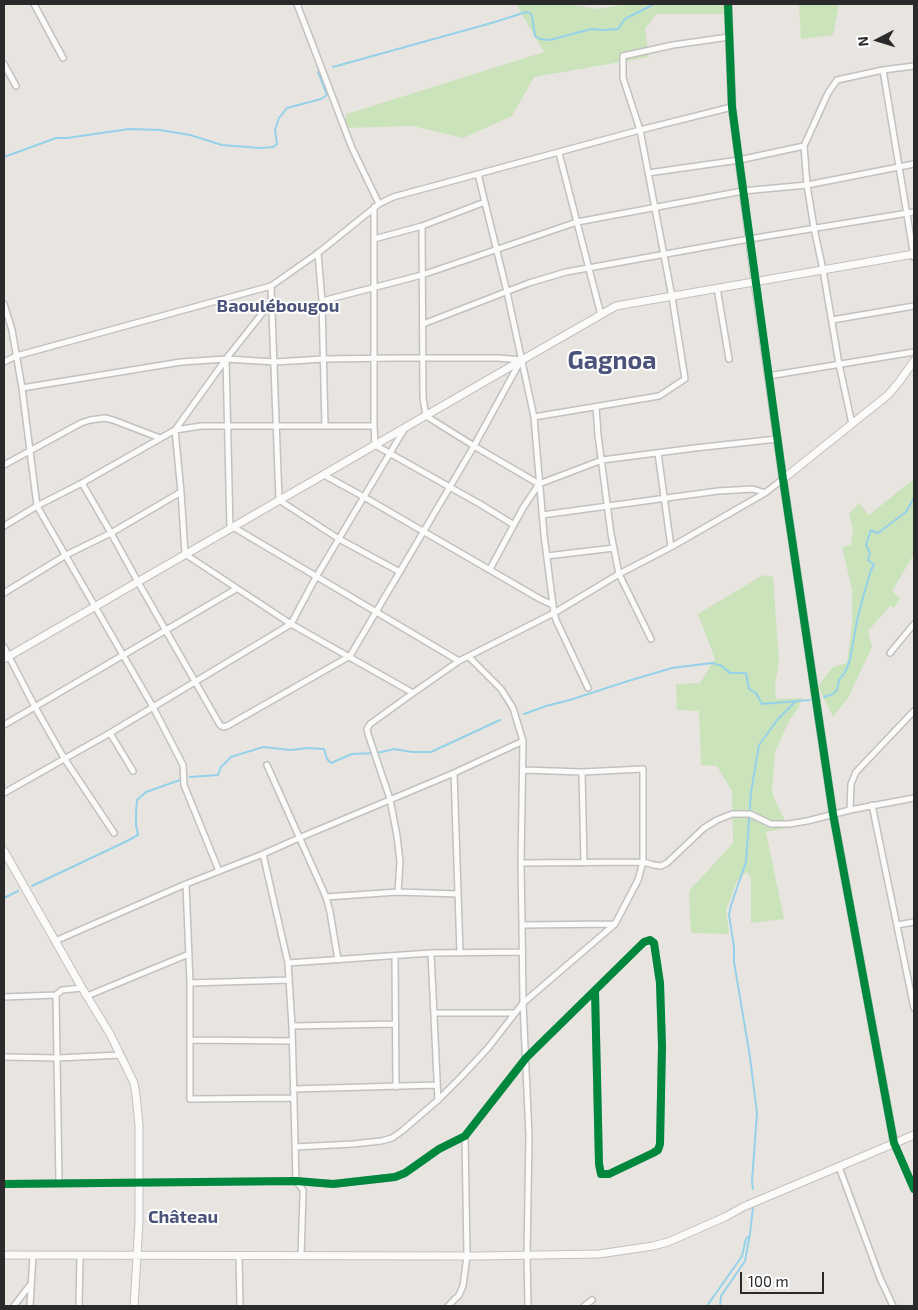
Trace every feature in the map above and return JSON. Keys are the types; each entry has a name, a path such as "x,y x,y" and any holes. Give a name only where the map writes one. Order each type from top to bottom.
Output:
{"street":[{"path":"34,4 63,58"},
{"path":"297,4 376,205 374,239 375,445"},
{"path":"728,4 732,107 768,376 833,814 894,1143 914,1190"},
{"path":"534,417 659,396 685,379 672,297 640,130 623,78 623,56 673,45 729,36"},
{"path":"4,64 16,86"},
{"path":"852,424 814,228 807,185 804,146 828,92 837,80 883,70 914,66"},
{"path":"6,657 616,306 914,255 883,70"},
{"path":"4,362 16,356 272,286 318,253 376,205 393,197 732,107"},
{"path":"648,173 739,160 804,146"},
{"path":"558,153 601,315"},
{"path":"322,301 422,275 577,222 743,191 807,185 914,164"},
{"path":"478,174 507,292 534,417 552,605 556,620 588,688"},
{"path":"374,239 422,226 485,202"},
{"path":"423,324 553,275 588,267 914,212"},
{"path":"422,226 422,398 426,416 539,484"},
{"path":"318,253 324,358 324,426"},
{"path":"272,286 279,500"},
{"path":"717,288 729,359"},
{"path":"185,554 175,430 226,359 272,301"},
{"path":"4,304 12,330 22,388 37,506 153,708 183,765 184,785 219,871"},
{"path":"832,320 914,306"},
{"path":"768,376 914,352"},
{"path":"22,388 181,362 226,359 275,362 324,358 498,358 522,360"},
{"path":"226,359 232,528"},
{"path":"82,483 220,724 223,727 227,726 350,656 474,446 522,360"},
{"path":"398,892 399,848 390,799 368,734 367,729 370,724 459,661 554,613 619,574 671,547 765,493 888,395 914,361"},
{"path":"596,407 607,506 619,574 651,639"},
{"path":"4,465 81,423 98,418 113,420 160,438"},
{"path":"4,526 175,430 201,426 374,426"},
{"path":"4,793 153,708 291,624 316,577 405,428"},
{"path":"490,569 522,508 539,484 602,460 777,439"},
{"path":"375,445 514,525"},
{"path":"658,452 671,547"},
{"path":"324,475 552,605"},
{"path":"542,515 718,491 753,489 765,493"},
{"path":"4,593 66,555 111,533 181,492"},
{"path":"279,500 339,539 400,572"},
{"path":"232,528 459,661"},
{"path":"547,556 614,548"},
{"path":"185,554 291,624 413,693"},
{"path":"4,725 236,589"},
{"path":"890,653 914,624"},
{"path":"4,648 6,657 64,758 114,833"},
{"path":"469,657 501,689 513,708 523,741 521,863 529,1136 528,1306"},
{"path":"850,810 851,784 856,772 914,711"},
{"path":"110,733 133,770"},
{"path":"56,941 186,884 263,854 454,773 523,741"},
{"path":"267,765 326,897 338,960"},
{"path":"295,1147 366,1144 392,1138 438,1100 488,1048 524,1003 614,924 638,880 643,862 643,769 582,772 522,770"},
{"path":"582,772 584,863"},
{"path":"454,773 460,953"},
{"path":"521,863 643,862 662,866 704,828 732,814 750,814 772,824 789,824 913,797"},
{"path":"872,805 897,925 912,981 914,1008"},
{"path":"4,851 110,1034 134,1083 139,1126 139,1222 134,1306"},
{"path":"263,854 288,963 292,1026 296,1181 303,1190 300,1256"},
{"path":"186,884 190,983 190,1099 293,1098"},
{"path":"326,897 398,892 458,894"},
{"path":"897,925 914,922"},
{"path":"522,925 614,924"},
{"path":"4,1184 296,1181 334,1184 395,1178 410,1170 438,1149 465,1136 526,1058 644,942 650,940 654,943 660,983 662,1046 660,1144 658,1150 653,1153 609,1174 601,1174 599,1164 595,991"},
{"path":"288,963 431,953 523,952"},
{"path":"431,953 438,1100"},
{"path":"87,996 189,954"},
{"path":"395,956 396,1087"},
{"path":"190,983 289,980"},
{"path":"4,998 56,994 62,990 82,988"},
{"path":"56,994 59,1184"},
{"path":"434,1013 515,1013"},
{"path":"292,1026 396,1024"},
{"path":"190,1040 292,1041"},
{"path":"4,1058 121,1055"},
{"path":"293,1089 437,1085"},
{"path":"4,1255 467,1256 599,1254 654,1246 668,1242 743,1207 914,1135"},
{"path":"448,1306 459,1295 463,1286 467,1256 465,1136"},
{"path":"839,1167 880,1278 893,1306"},
{"path":"30,1306 33,1255"},
{"path":"80,1256 80,1306"},
{"path":"239,1256 240,1306"},
{"path":"14,1306 31,1285"},
{"path":"584,1306 592,1300"}],"green space":[{"path":"516,4 568,4 598,9 627,4 727,4 728,14 656,14 645,29 649,57 534,77 512,116 463,138 413,126 342,128 347,114 544,52"},
{"path":"799,4 839,4 833,35 801,39"},
{"path":"914,479 914,554 892,591 900,598 894,608 890,606 868,631 872,647 848,698 833,717 818,686 833,667 847,663 852,624 852,590 842,547 851,545 853,531 849,513 859,503 869,515"},
{"path":"763,575 773,577 779,662 775,685 776,699 802,698 775,752 772,791 788,828 766,832 784,919 751,923 751,877 746,872 737,881 726,910 729,934 691,933 689,891 733,843 732,791 717,766 701,765 699,711 677,710 676,684 700,683 715,659 698,614"}],"waterway":[{"path":"333,67 526,12 532,16 535,36 540,39 550,40 591,29 618,29 625,19 654,4"},
{"path":"4,157 56,138 129,129 160,130 190,135 222,145 260,148 273,147 277,144 275,130 279,118 287,108 321,99 327,95 318,72"},
{"path":"824,697 833,694 837,690 839,680 850,660 857,620 874,565 868,560 870,553 866,545 871,530 878,533 906,512 914,498"},
{"path":"524,714 672,668 712,663 722,666 730,673 746,673 749,689 756,693 762,704 810,700"},
{"path":"753,1189 757,1113 750,1057 734,962 734,947 729,915 746,862 751,792 759,745 778,719 796,701"},
{"path":"190,777 218,775 221,767 231,757 263,747 291,750 324,749 327,759 331,763 352,754 377,753 394,749 412,752 431,752 500,720"},
{"path":"32,886 138,835 136,825 137,800 146,792 180,780"},
{"path":"4,898 18,891"},
{"path":"720,1306 721,1296 745,1261 753,1207"},
{"path":"707,1306 742,1256 746,1239 749,1236"}],"cycle path":[{"path":"728,4 732,107 783,479 833,814 894,1143 914,1189"},
{"path":"4,1184 296,1181 333,1184 395,1177 405,1173 439,1149 465,1136 526,1058 644,942 650,940 654,943 660,983 662,1046 660,1144 658,1150 653,1153 609,1174 601,1174 599,1164 595,991"}],"district":[{"name":"Baoulébougou","path":"278,306"},
{"name":"Gagnoa","path":"612,361"},
{"name":"Château","path":"183,1217"}]}
